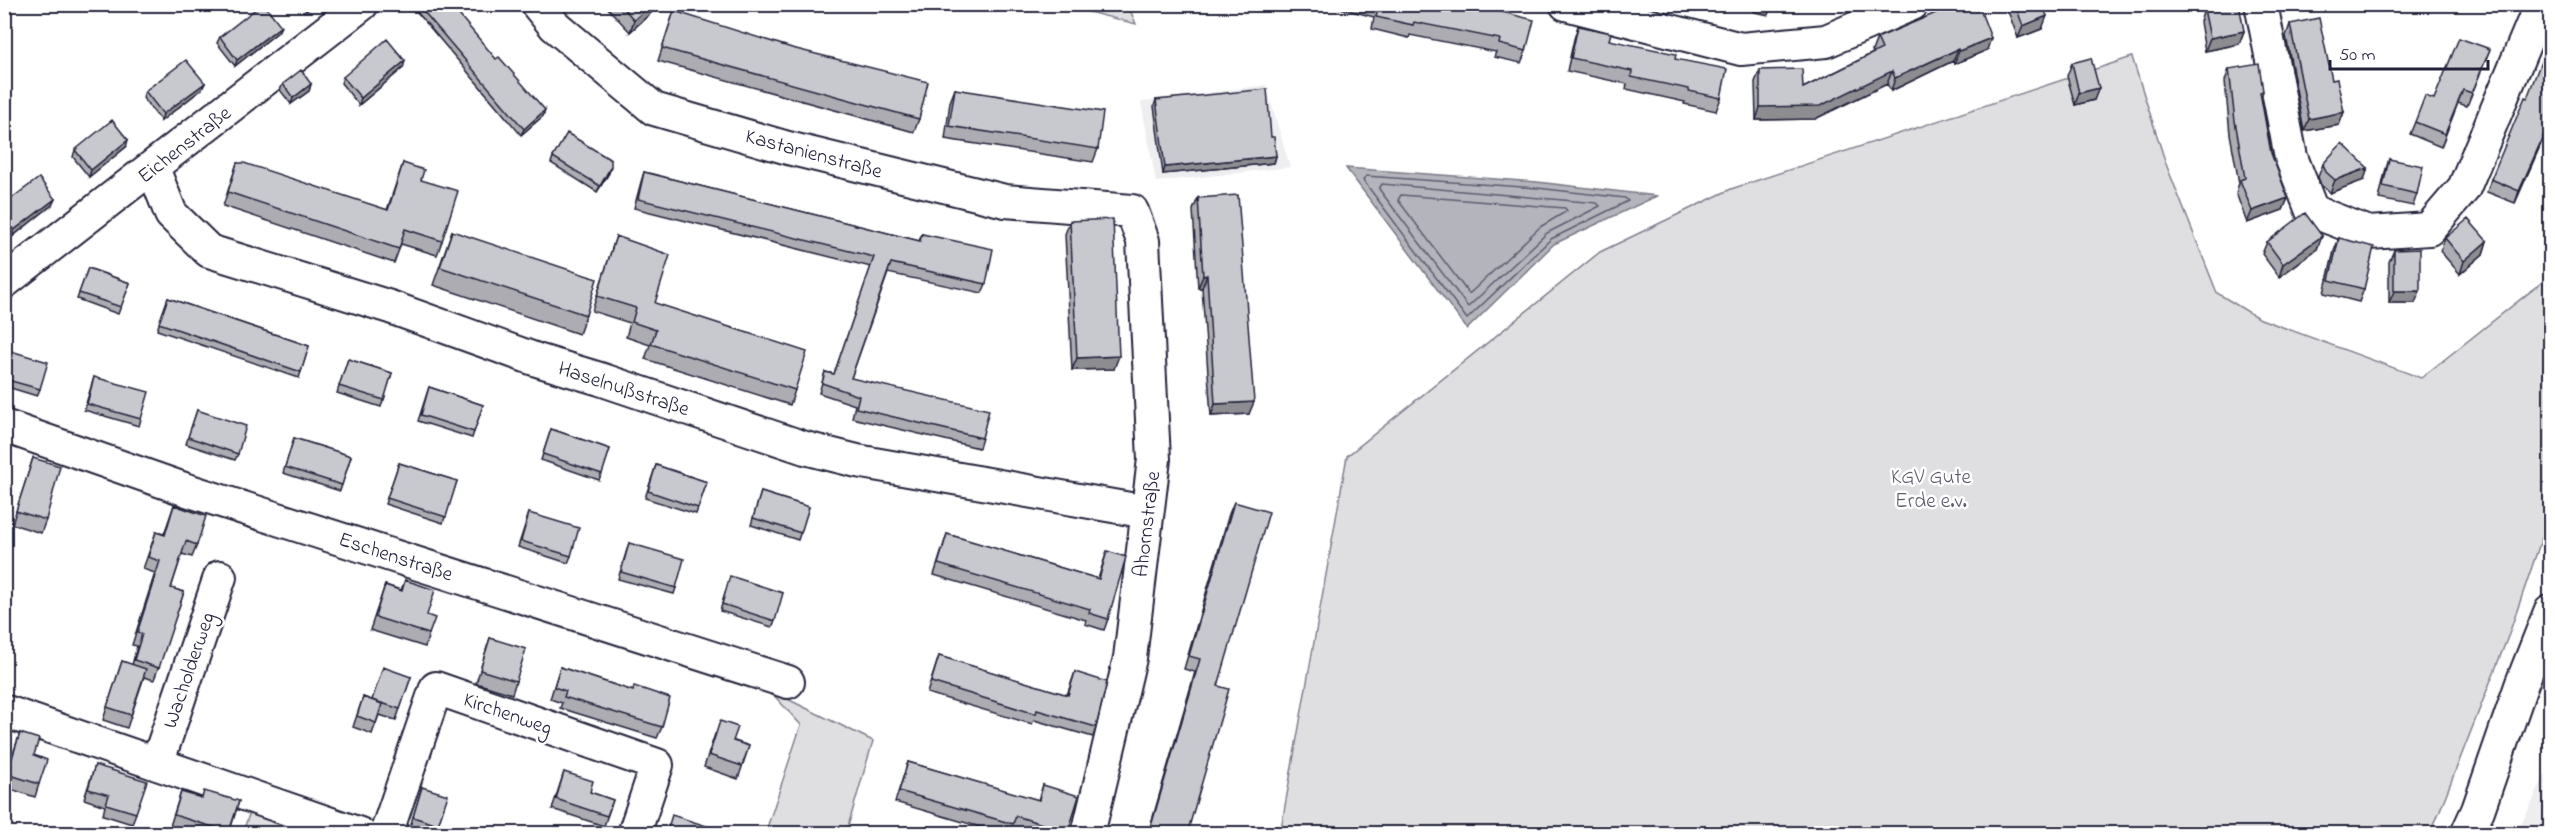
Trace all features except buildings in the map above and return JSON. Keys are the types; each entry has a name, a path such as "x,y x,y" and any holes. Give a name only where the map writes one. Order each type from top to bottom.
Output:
{"street":[{"name":"Eichenstraße","path":"4,282 362,4"},
{"name":"Kastanienstraße","path":"537,4 555,26 654,110 788,148 1005,201 1132,210"},
{"path":"1566,4 1741,49 1826,40 1912,4"},
{"path":"2261,4 2291,157 2312,211 2369,233 2429,230 2464,188 2541,4"},
{"name":"Haselnußstraße","path":"153,168 171,214 209,251 390,307 537,360 805,448 857,461 1147,512"},
{"name":"Ahornstraße","path":"1088,834 1130,658 1154,459 1143,241 1132,210"},
{"name":"Eschenstraße","path":"4,426 187,490 788,682"},
{"name":"Wacholderweg","path":"157,764 220,578"},
{"path":"2467,834 2478,810 2522,683 2550,612"},
{"name":"Kirchenweg","path":"386,834 436,688 657,765 634,834"},
{"path":"4,711 360,834"}],"shaded area":[{"path":"1266,85 1290,167 1156,182 1141,102"},
{"path":"2550,765 2550,833 2517,833"}],"green space":[{"path":"1061,5 1128,5 1136,24"},
{"name":"KGV Gute Erde e.v.","path":"2132,57 2166,164 2217,293 2258,318 2421,378 2550,276 2550,514 2509,634 2431,833 1280,834 1347,456 1600,252 1731,189"},
{"path":"769,690 873,741 846,833 765,834 801,725"},
{"path":"250,812 309,833 242,834"}],"water":[{"path":"1346,168 1537,182 1657,196 1554,244 1467,329"}]}
